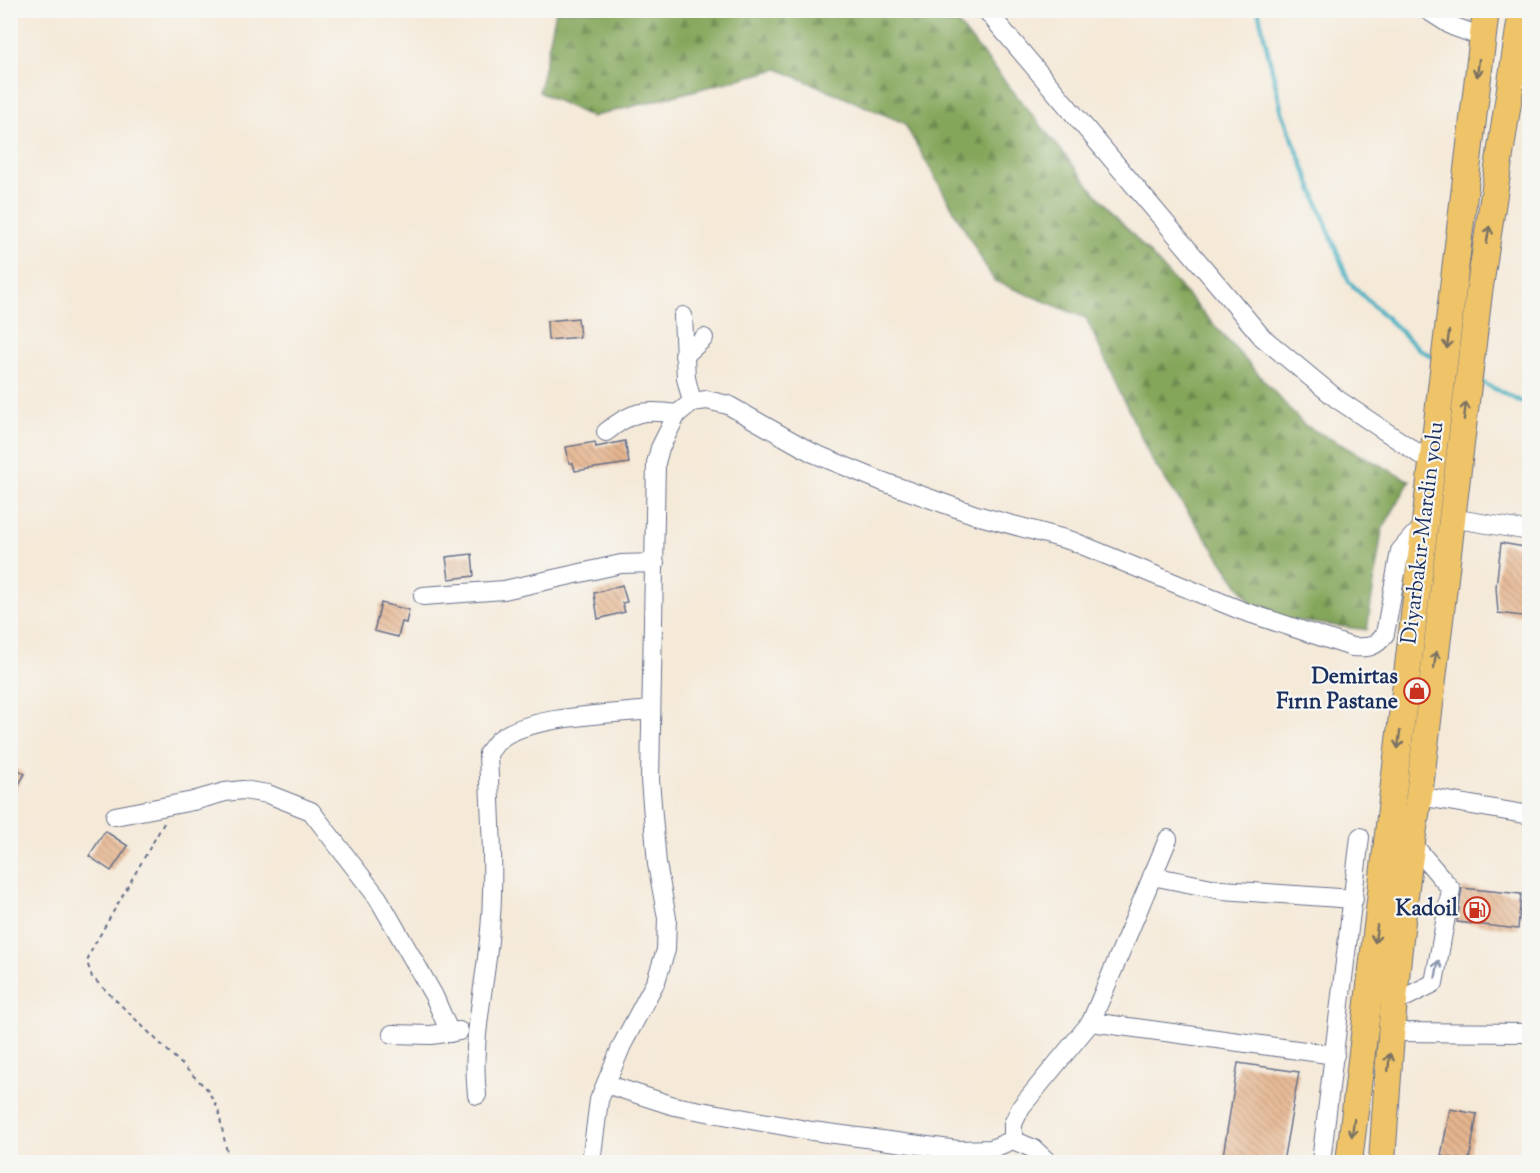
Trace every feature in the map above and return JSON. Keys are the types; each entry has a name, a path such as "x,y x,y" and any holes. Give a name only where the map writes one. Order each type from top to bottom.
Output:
{"highway":[{"name":"Diyarbakır-Mardin yolu","path":"1349,1162 1486,10"},
{"path":"1382,1162 1394,1003 1411,842 1419,796 1479,293 1521,75 1522,10"}],"street":[{"path":"986,10 1262,337 1337,399 1432,458"},
{"path":"1427,10 1452,26 1482,37"},
{"path":"683,316 684,356 692,402"},
{"path":"684,356 704,338"},
{"path":"591,1162 599,1100 622,1045 656,981 666,950 667,918 657,864 650,780 656,463 660,448 677,414 692,402 708,400 728,405 813,453 881,481 976,515 1072,541 1240,610 1352,647 1370,648 1380,642 1384,634 1400,551 1413,536 1423,530"},
{"path":"606,432 630,415 650,410 677,414"},
{"path":"1451,518 1530,531"},
{"path":"423,596 504,590 621,564 655,563"},
{"path":"477,1095 476,1027 489,941 494,875 488,753 500,739 522,728 556,721 651,710"},
{"path":"115,816 243,790 268,794 311,811 378,898 413,957 450,1033"},
{"path":"1419,796 1530,815"},
{"path":"1322,1162 1360,837"},
{"path":"1013,1140 1013,1124 1021,1107 1091,1022 1168,839"},
{"path":"1394,1003 1434,983 1451,889 1411,842"},
{"path":"1152,876 1222,890 1354,899"},
{"path":"1091,1022 1335,1055"},
{"path":"392,1034 450,1033 476,1027"},
{"path":"1392,1032 1530,1034"},
{"path":"606,1084 674,1106 812,1131 988,1156 1013,1140"},
{"path":"1013,1140 1034,1149 1048,1162"}],"path":[{"path":"173,805 120,903 92,949 87,962 92,977 207,1089 221,1119 229,1162"}],"green space":[{"path":"556,11 948,11 1098,196 1304,425 1410,481 1382,530 1367,630 1260,616 1151,459 1086,318 994,281 904,123 778,69 591,117 539,92"}],"building":[{"path":"578,318 580,337 548,340 547,321"},
{"path":"625,441 629,463 575,471 573,463 569,463 566,447 595,442 596,447"},
{"path":"1501,543 1530,548 1530,617 1498,613 1496,587"},
{"path":"472,554 474,576 449,579 446,557"},
{"path":"622,585 627,602 622,603 625,612 598,619 594,593"},
{"path":"381,603 409,610 406,623 402,622 398,637 374,631"},
{"path":"10,765 25,774 10,799"},
{"path":"105,831 128,846 111,871 89,856"},
{"path":"1462,888 1521,894 1518,929 1457,922"},
{"path":"1238,1063 1299,1072 1283,1162 1222,1162"},
{"path":"1450,1109 1477,1114 1469,1161 1441,1156"}],"waterway":[{"path":"1258,10 1282,112 1349,282 1419,349 1435,358"},
{"path":"1477,380 1530,406"}],"place":[{"name":"Demirtas Fırın Pastane","path":"1417,691"},
{"name":"Kadoil","path":"1477,910"}]}
